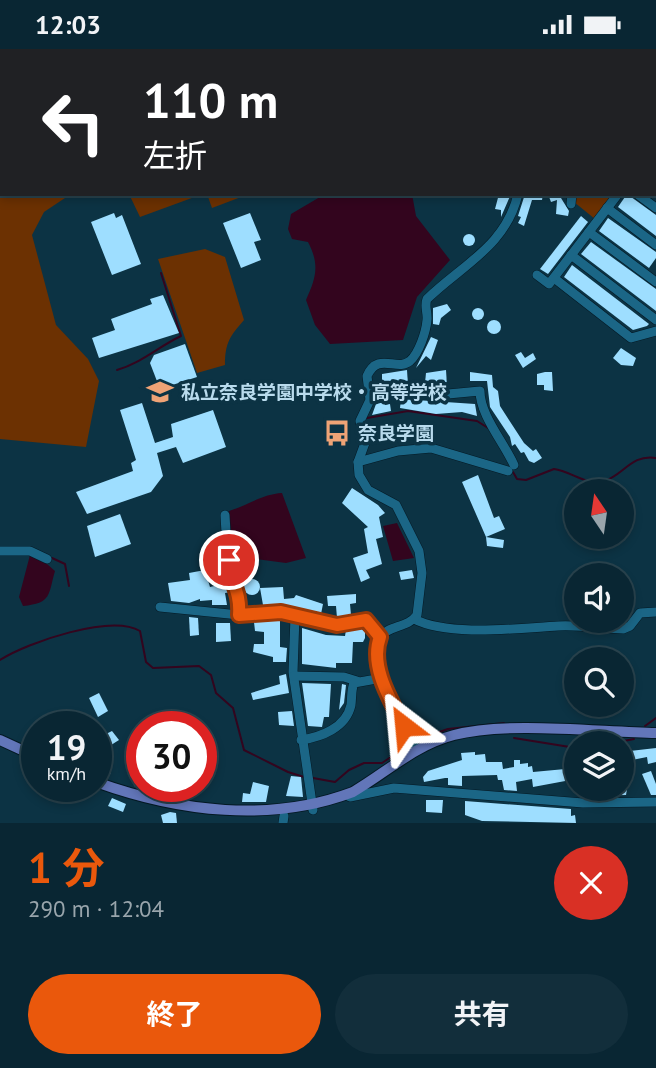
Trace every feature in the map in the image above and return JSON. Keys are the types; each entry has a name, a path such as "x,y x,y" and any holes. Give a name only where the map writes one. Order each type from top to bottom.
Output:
{"main road":[{"path":"112,787 206,813 283,820 334,802 417,750 453,735 488,730 656,733"},
{"path":"0,740 21,750"}],"street":[{"path":"414,619 422,573 419,551 396,505 364,486 358,462 365,443 360,421 370,400 366,376 373,366 384,362 404,364 411,361 427,322 427,299 488,249 513,212 517,196"},
{"path":"537,275 549,284 616,196"},
{"path":"640,196 656,208"},
{"path":"607,208 656,245"},
{"path":"589,232 655,279"},
{"path":"571,255 656,320"},
{"path":"554,278 631,338 656,331"},
{"path":"358,462 398,451 431,448 511,468 503,440 486,419 480,391 448,394 369,391"},
{"path":"448,394 475,399"},
{"path":"225,515 228,568 240,594 239,615"},
{"path":"0,551 30,551 47,559"},
{"path":"160,607 239,615 281,612 337,625 363,619 380,637"},
{"path":"414,619 426,625 485,631 556,626 623,629 630,627 640,613 656,612"},
{"path":"295,616 294,676 313,810"},
{"path":"380,637 414,619"},
{"path":"380,637 378,653 386,693 417,750"},
{"path":"294,676 344,677 357,681 382,678"},
{"path":"301,740 323,736 343,720 350,709 352,686 357,681"},
{"path":"334,802 384,788 583,803 656,802"}],"shaded area":[{"path":"0,196 68,196 44,212 32,235 56,325 88,359 99,381 86,447 0,439"},
{"path":"130,196 197,196 140,217"},
{"path":"208,196 244,196 212,208"},
{"path":"322,196 412,196 416,216 450,260 417,297 403,340 330,344 315,325 306,300 314,278 314,258 308,242 292,239 288,229 291,214"},
{"path":"576,196 612,196 595,219 574,202"},
{"path":"205,249 225,257 244,320 229,340 225,365 197,373 158,259"},
{"path":"282,493 306,558 286,563 233,556 229,511"},
{"path":"397,523 414,558 393,561 383,526"},
{"path":"30,555 39,557 55,571 44,600 23,606 19,597"}],"building":[{"path":"498,196 510,196 501,217 501,210 495,209"},
{"path":"524,196 543,196 542,200 532,200 524,226 518,223 521,217 518,216"},
{"path":"549,196 563,196 561,198 569,211 568,216 556,214 557,200 551,202"},
{"path":"626,196 630,196 656,215 656,236 618,207"},
{"path":"114,213 116,218 122,215 141,264 112,275 91,222"},
{"path":"250,213 261,240 254,242 261,260 241,268 223,223"},
{"path":"581,216 588,222 548,274 540,269"},
{"path":"608,218 656,252 656,258 649,268 599,231"},
{"path":"469,234 475,240 469,246 463,240"},
{"path":"591,242 656,289 656,311 581,254"},
{"path":"572,265 649,324 633,330 564,277"},
{"path":"163,295 179,333 99,358 92,338 115,330 111,319 152,304 150,299"},
{"path":"447,304 451,310 441,318 439,325 433,324 433,308"},
{"path":"478,308 484,314 478,320 472,314"},
{"path":"491,320 497,320 501,327 497,334 491,334 487,330 487,324"},
{"path":"431,337 438,340 431,360 426,356 416,368"},
{"path":"185,344 197,377 160,389 150,363 154,355"},
{"path":"621,348 636,358 633,366 621,365 613,358"},
{"path":"521,352 525,358 533,353 536,359 523,368 515,355"},
{"path":"407,370 408,385 382,382 382,374"},
{"path":"446,370 447,387 425,383 426,373"},
{"path":"470,372 492,375 500,406 524,443 533,451 536,449 542,458 534,463 529,461 515,444 512,446 510,437 490,407 487,381 470,381"},
{"path":"552,372 553,391 544,390 544,385 537,385 537,374"},
{"path":"401,399 475,404 477,416 462,412 436,414 400,408"},
{"path":"384,402 385,405 390,404 391,411 372,415 376,404"},
{"path":"142,403 155,443 173,437 171,424 213,410 226,447 183,463 176,447 157,453 163,476 151,492 87,514 76,492 133,471 131,463 136,460 120,410"},
{"path":"478,475 494,518 499,516 505,529 486,537 462,482"},
{"path":"352,488 378,505 385,513 379,517 383,537 376,539 382,564 366,570 370,578 361,582 353,558 368,553 364,529 368,527 342,503"},
{"path":"120,514 131,544 95,557 87,526"},
{"path":"486,537 504,540 503,548 487,546"},
{"path":"205,570 210,587 227,583 231,592 225,593 227,605 212,605 212,600 200,599 189,603 171,601 168,583 190,580 189,573"},
{"path":"412,570 414,578 401,580 399,572"},
{"path":"252,579 258,581 258,593 252,595 246,593 244,587 246,581"},
{"path":"283,587 284,599 294,598 296,595 323,604 321,614 282,605 246,607 263,605 260,588"},
{"path":"356,594 356,603 350,604 351,615 337,618 336,606 328,606 327,596"},
{"path":"189,617 198,618 199,635 190,636"},
{"path":"280,620 280,647 287,648 286,662 273,662 273,657 253,652 254,644 264,644 264,632 255,631 254,622 250,621"},
{"path":"216,623 230,623 231,641 216,642"},
{"path":"359,627 365,632 365,638 363,642 353,642 352,663 336,663 336,668 302,664 302,628 326,635 345,636 346,630"},
{"path":"286,674 289,693 253,700 251,693 280,684 279,676"},
{"path":"302,683 331,684 329,717 324,717 322,727 308,726"},
{"path":"342,684 346,685 344,703 339,710"},
{"path":"99,693 108,711 95,711 89,698"},
{"path":"292,711 294,726 279,725 278,712"},
{"path":"112,731 119,740 112,744"},
{"path":"656,748 656,762 648,764 647,757 634,760 634,751"},
{"path":"461,753 485,754 486,762 502,762 503,769 514,767 514,760 520,760 520,764 528,763 528,767 532,766 533,772 564,769 564,781 533,787 532,779 516,782 517,791 504,790 502,780 498,780 497,775 462,776 462,786 448,785 448,778 424,782 423,777 428,771 462,760"},
{"path":"651,771 656,784 656,795 651,795 642,774"},
{"path":"291,776 301,777 303,797 286,796"},
{"path":"253,782 269,786 266,802 242,802 243,793 250,794"},
{"path":"112,798 126,804 123,812 108,806"},
{"path":"426,800 443,800 442,813 426,812"},
{"path":"465,801 571,809 571,816 575,815 576,823 482,821 465,815"},
{"path":"176,813 177,823 163,823 161,815"}],"waterway":[{"path":"117,370 181,336 161,273"},
{"path":"367,418 408,411 477,421 488,428"},
{"path":"513,472 517,479 526,480 554,469 590,482 602,482 633,462 656,458"},
{"path":"52,558 65,564 69,586"},
{"path":"0,660 30,645 70,632 110,626 140,631 146,662 153,668 199,666 211,675 216,693 233,708 244,750 304,777"},
{"path":"645,726 656,718"},
{"path":"422,738 448,729 504,723"},
{"path":"514,738 564,746"},
{"path":"313,778 335,782 349,770 364,763 382,763 404,748"}],"place":[{"name":"私立奈良学園中学校・高等学校","path":"160,392"},
{"name":"奈良学園","path":"337,433"}],"route":[{"path":"229,560 228,568 240,594 239,615 281,612 317,623 337,625 366,620 373,632 380,637 377,646 383,685 404,726"}]}
